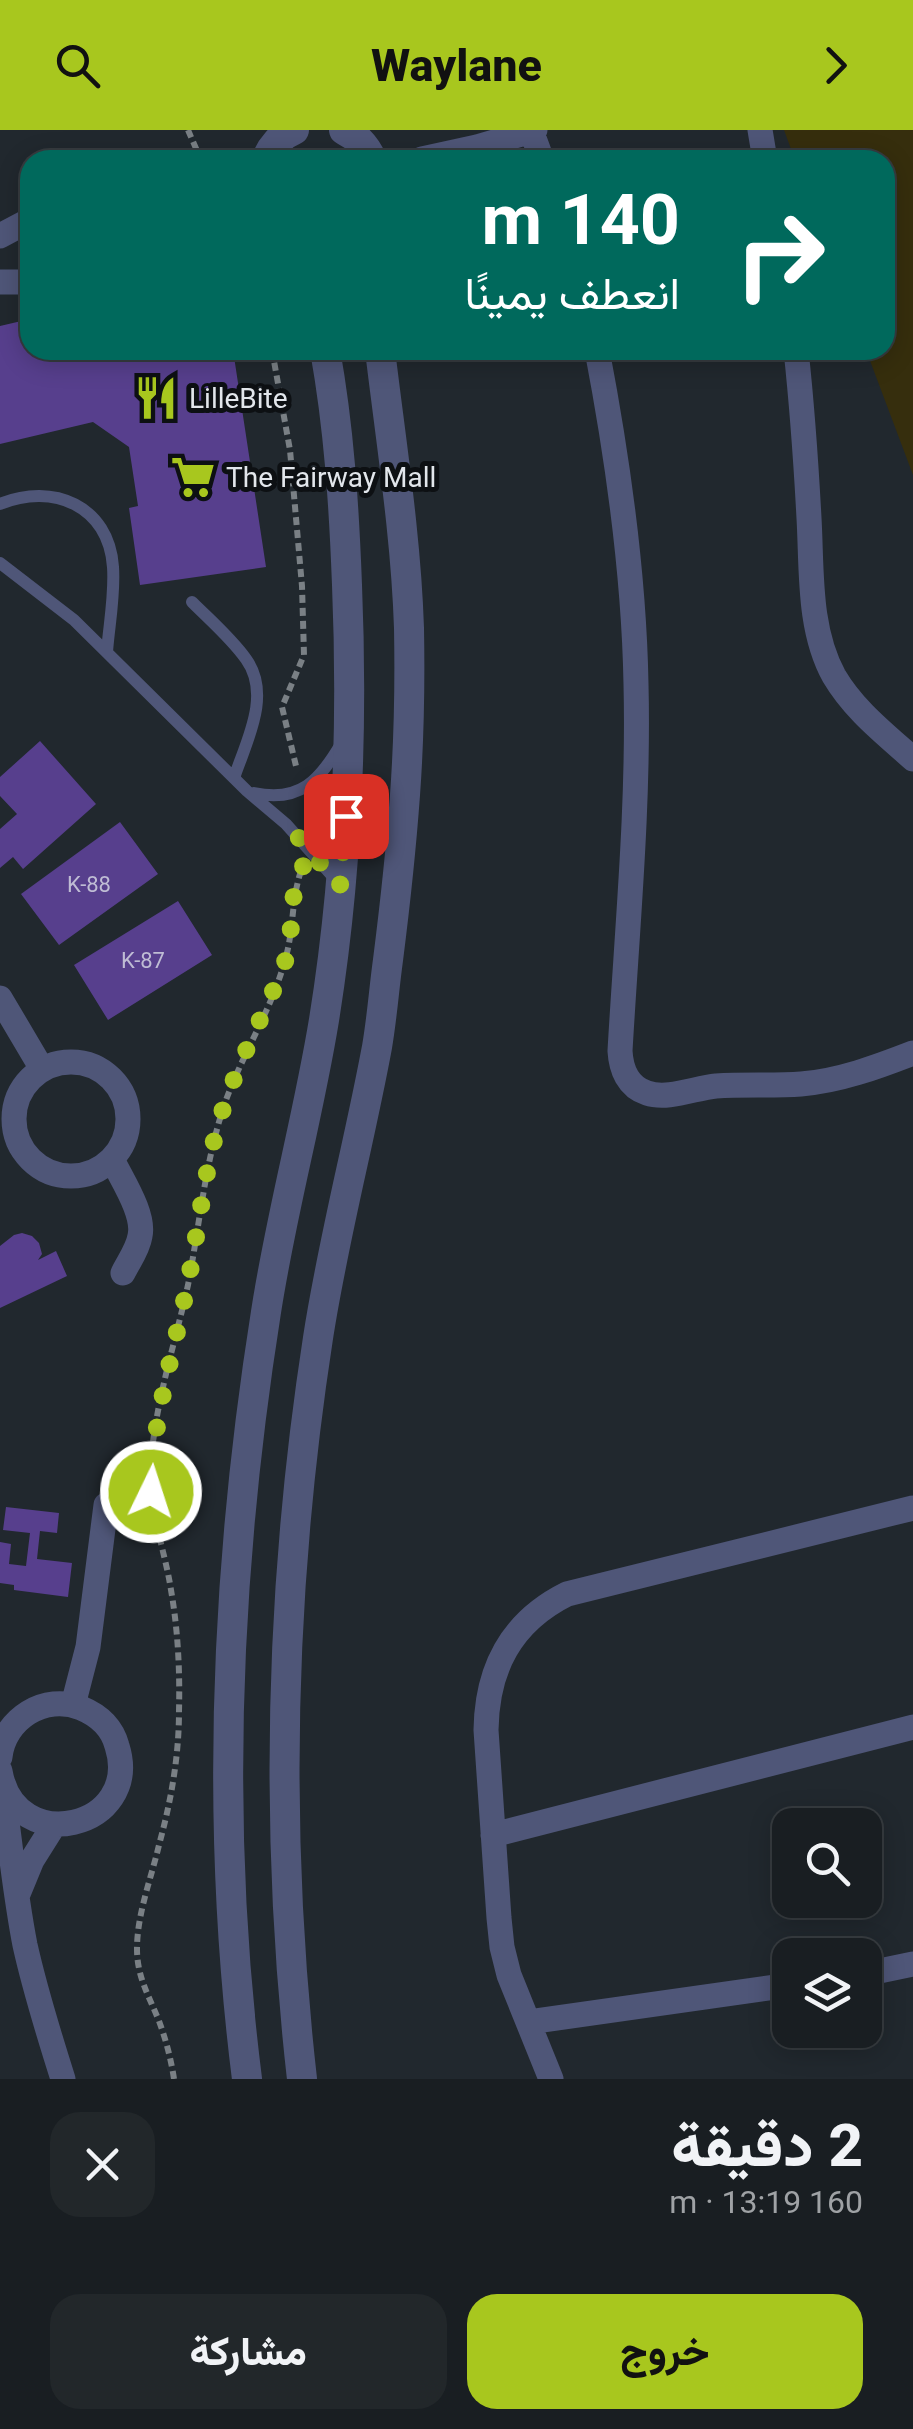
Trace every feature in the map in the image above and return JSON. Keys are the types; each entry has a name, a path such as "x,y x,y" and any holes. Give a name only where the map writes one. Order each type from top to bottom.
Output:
{"street":[{"path":"266,150 294,130"},
{"path":"464,150 532,130"},
{"path":"350,132 367,150"},
{"path":"247,2079 232,1907 230,1799 235,1594 244,1475 266,1312 323,1022 340,886 350,729 342,460 327,360"},
{"path":"302,2079 284,1826 288,1610 318,1335 378,1042 400,870 406,772 408,626 381,360"},
{"path":"599,360 626,539 636,682 636,758 620,1051 626,1076 645,1093 658,1095 712,1086 804,1084 913,1054"},
{"path":"797,360 814,602 822,647 847,696 913,759"},
{"path":"0,998 42,1069"},
{"path":"57,1063 90,1064 104,1072 125,1098 129,1114 128,1130 112,1160 84,1176 52,1174 38,1166 17,1140 14,1125 19,1093 29,1080 57,1063"},
{"path":"112,1160 137,1210 142,1230 123,1273"},
{"path":"73,1705 88,1647 106,1505"},
{"path":"551,2079 518,1999 502,1947 486,1707 498,1662 510,1642 538,1612 567,1594 913,1508"},
{"path":"0,1757 9,1730 22,1717 55,1704 73,1705 105,1723 120,1756 120,1774 104,1807 72,1824 54,1825 22,1812 10,1798 1,1777"},
{"path":"493,1835 913,1727"},
{"path":"1,1777 17,1899 37,1992 64,2079"},
{"path":"17,1899 32,1860 54,1825"},
{"path":"882,1970 913,1964"},
{"path":"529,2022 772,1988"}],"lane":[{"path":"0,504 40,494 63,498 100,526 110,546 114,570 107,652"},
{"path":"0,564 74,620 246,791 273,811 340,886"},
{"path":"192,602 246,659 256,685 256,713 234,778"},
{"path":"246,791 272,796 298,790 317,779 350,729"}],"path":[{"path":"274,360 290,450 302,586 304,655 282,708 295,758 298,790"},
{"path":"174,2079 162,2031 143,1988 137,1949 142,1910 175,1781 180,1712 176,1629 171,1588 155,1525 151,1460 215,1136 232,1085 285,962 294,892 306,858 298,837"}],"sand":[{"path":"784,130 913,130 913,475 870,360 895,360 895,150 791,150"}],"building":[{"name":"The Fairway Mall","path":"20,321 20,360 235,360 266,567 140,585 129,508 138,506 129,447 93,422 0,444 0,326"},
{"path":"40,741 96,804 23,869 13,857 0,868 0,829 17,814 0,796 0,777"},
{"path":"120,822 158,874 59,945 21,894"},
{"path":"178,901 212,955 108,1020 74,965"},
{"path":"22,1233 39,1243 42,1254 38,1260 56,1251 67,1276 0,1308 0,1246"},
{"path":"6,1507 59,1513 57,1533 40,1531 37,1559 72,1563 68,1597 14,1590 14,1585 0,1583 0,1542 11,1544 9,1564 26,1566 30,1533 3,1530"}],"place":[{"name":"LilleBite","path":"156,398"},
{"name":"The Fairway Mall","path":"193,477"}],"route":[{"path":"151,1492 151,1460 164,1380 187,1288 207,1171 226,1102 285,962 294,892 306,858 298,837 340,886 346,816"}]}
